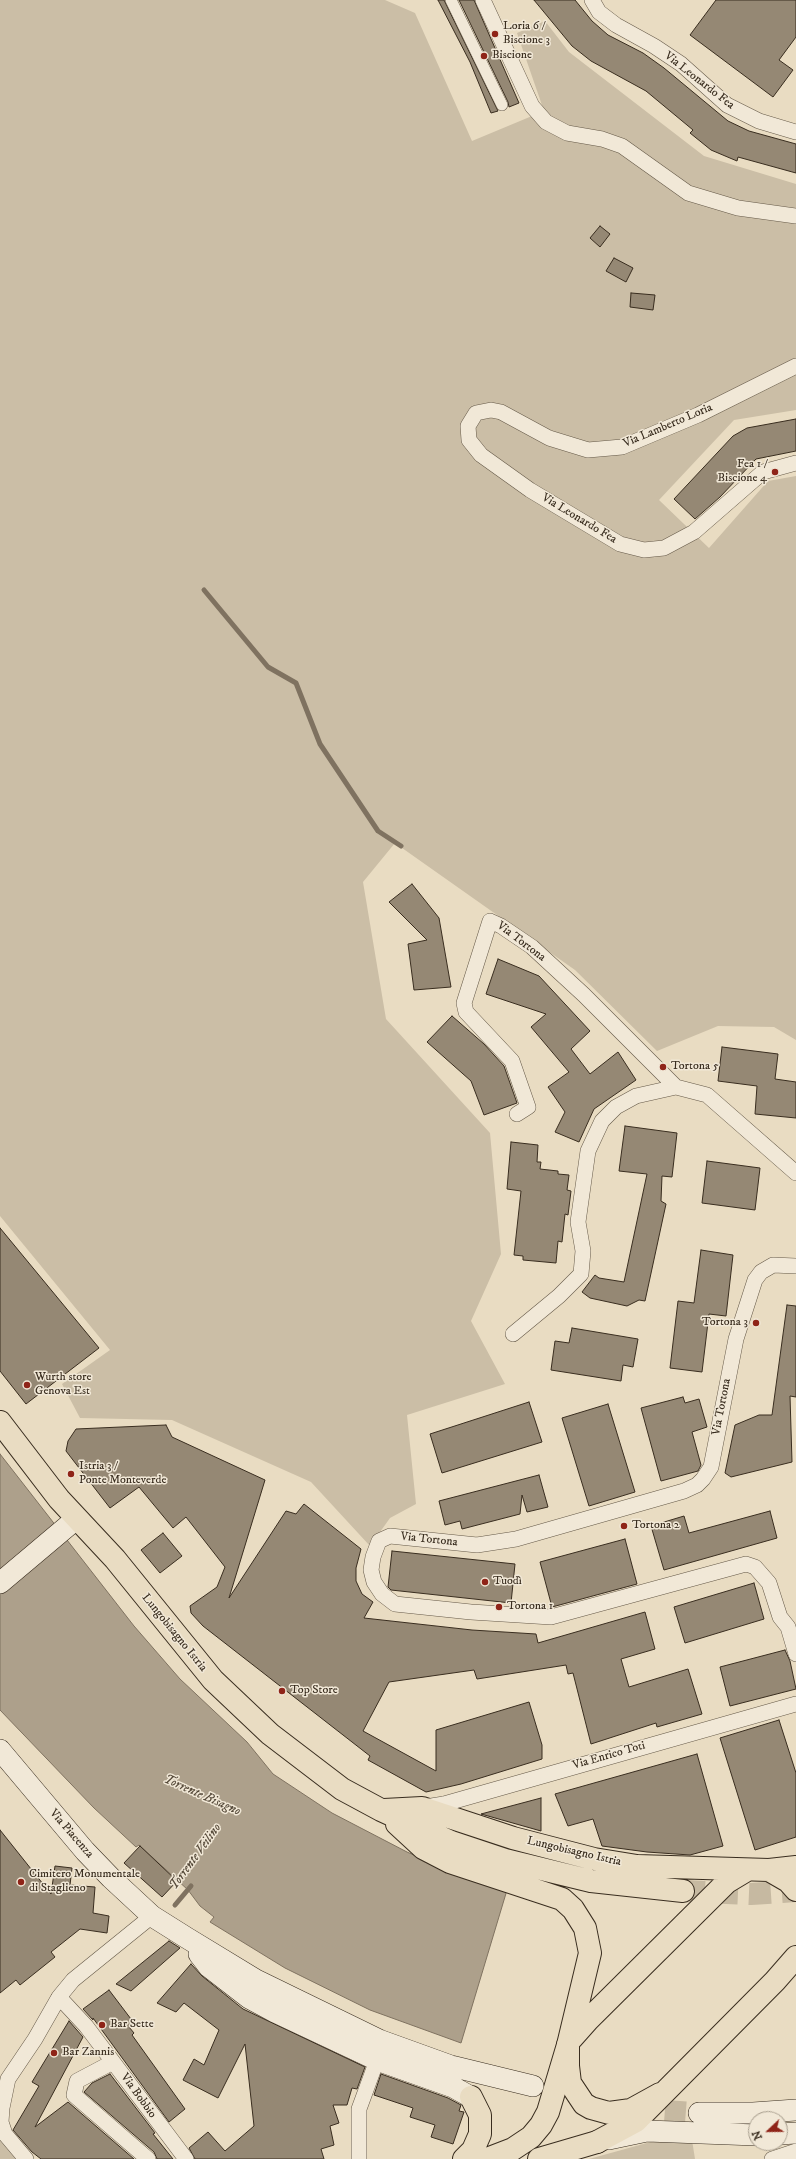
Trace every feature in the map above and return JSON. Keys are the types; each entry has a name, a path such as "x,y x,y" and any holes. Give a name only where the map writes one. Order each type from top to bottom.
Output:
{"main road":[{"name":"Lungobisagno Istria","path":"3,1426 70,1524 115,1559 213,1680 270,1734 342,1789 381,1810 451,1842 546,1871 591,1881 682,1891"},
{"path":"3,1426 23,1444 69,1492 115,1559"},
{"path":"0,1583 70,1524"},
{"name":"Via Piacenza","path":"0,1750 85,1851 152,1916 256,1980 379,2040 451,2066 533,2086"},
{"name":"Lungobisagno Istria","path":"381,1810 422,1808 513,1838 594,1859 637,1866 747,1870 769,1870 796,1867"},
{"path":"381,1810 423,1848 450,1862 562,1899 573,1909 585,1928 590,1954 569,2043 548,2112 541,2124 530,2137 513,2149 487,2159"},
{"path":"660,2094 645,2104 616,2114 600,2112 591,2108 577,2095 570,2083 568,2066 569,2043 588,2020 727,1882 747,1870"},
{"path":"769,1870 788,1881 796,1890"},
{"path":"187,1938 209,1967 249,1998 275,2012 377,2060 453,2087 471,2098 480,2115 480,2134 473,2150 464,2159"},
{"path":"597,2142 636,2121 660,2094 775,1981 796,1956"},
{"path":"775,1981 796,1973"},
{"path":"699,2113 753,2113 796,2110"},
{"path":"539,2159 624,2135 647,2131 748,2135"}],"street":[{"path":"451,0 502,105"},
{"path":"483,0 532,106 546,122 567,133 602,139 622,146 688,193 738,208 796,216"},
{"name":"Via Leonardo Fea","path":"592,0 599,12 616,25 654,46 681,64 727,106 759,121 796,132"},
{"name":"Via Lamberto Loria","path":"491,410 501,412 549,438 588,450 622,447 698,415 796,366"},
{"name":"Via Leonardo Fea","path":"491,410 476,413 468,426 469,440 481,455 530,490 620,544 644,550 664,548 694,532 763,472 796,463"},
{"name":"Via Tortona","path":"518,1114 528,1107 512,1061 466,1012 464,1003 490,921 502,926 532,947 584,995 676,1087"},
{"path":"513,1334 559,1296 581,1274 583,1251 578,1222 588,1151 602,1121 616,1107 636,1096 676,1087 707,1095 796,1173"},
{"name":"Via Tortona","path":"796,1266 773,1266 761,1272 755,1280 736,1339 711,1467 704,1479 697,1485 684,1491 516,1539 477,1545 390,1536 379,1541 373,1556 371,1570 374,1582 382,1594 395,1604 471,1612 551,1617 746,1564 755,1567 769,1583 780,1617 792,1626 796,1654"},
{"name":"Via Enrico Toti","path":"422,1808 444,1804 796,1704"},
{"path":"26,2159 5,2134 1,2122 8,2079 35,2038 59,1997 72,1980 152,1916"},
{"name":"Via Bobbio","path":"59,1997 86,2026 186,2159"},
{"path":"359,2159 359,2109 377,2060"},
{"path":"113,2062 77,2081 74,2095 146,2158"},
{"path":"772,2159 796,2151"}],"shaded area":[{"path":"0,0 385,0 415,13 472,141 544,111 517,33 545,21 569,52 704,156 796,184 796,410 734,420 659,500 709,548 768,481 796,476 796,1040 774,1027 718,1026 657,1051 575,970 395,843 363,882 386,1019 490,1133 501,1254 471,1321 505,1384 407,1415 416,1504 390,1518 370,1546 311,1482 172,1420 80,1418 62,1384 110,1350 0,1216"},
{"path":"0,2136 18,2159 0,2159"},
{"path":"692,2140 695,2159 589,2159 654,2141"}],"water":[{"name":"Torrente Bisagno","path":"0,1454 134,1626 180,1679 247,1742 273,1774 332,1813 407,1852 448,1870 507,1890 461,2043 370,2010 285,1968 210,1922 214,1917 200,1906 188,1890 139,1845 136,1847 94,1808 0,1710"}],"building":[{"path":"438,0 444,0 498,111 491,113 470,62"},
{"path":"459,0 474,0 519,103 509,107 508,102"},
{"path":"534,0 575,0 592,21 608,35 643,53 664,68 728,121 749,131 796,144 796,173 738,157 737,161 711,150 690,133 693,130 646,91 591,61 572,46"},
{"path":"716,0 796,0 796,37 779,60 793,70 773,97 690,35"},
{"path":"600,226 610,234 600,247 590,238"},
{"path":"614,258 633,268 626,282 606,271"},
{"path":"631,293 655,295 653,310 630,307"},
{"path":"796,419 796,451 756,459 720,497 695,519 674,499 733,436 747,428"},
{"path":"412,884 439,918 451,987 414,990 408,944 427,940 389,902"},
{"path":"498,959 539,976 590,1031 571,1049 590,1074 618,1052 636,1080 594,1109 579,1142 555,1132 565,1112 548,1087 569,1072 531,1027 546,1014 486,994"},
{"path":"452,1016 484,1044 504,1066 517,1103 484,1115 471,1081 427,1042"},
{"path":"722,1047 778,1054 775,1079 796,1082 796,1118 755,1114 757,1086 718,1081"},
{"path":"625,1126 677,1133 672,1177 662,1176 661,1201 666,1204 645,1301 639,1300 627,1306 590,1298 582,1292 595,1275 599,1278 624,1282 647,1174 619,1171"},
{"path":"511,1142 538,1145 537,1162 541,1162 540,1169 558,1171 558,1174 569,1175 567,1190 571,1191 568,1215 565,1214 562,1242 558,1241 556,1263 523,1260 523,1256 514,1255 521,1191 507,1189"},
{"path":"707,1161 760,1168 755,1210 702,1203"},
{"path":"0,1228 99,1348 26,1404 0,1371"},
{"path":"701,1250 733,1255 726,1316 709,1314 702,1372 670,1368 678,1301 694,1303"},
{"path":"787,1305 796,1306 796,1397 790,1396 792,1462 731,1477 725,1473 735,1425 759,1415 772,1415"},
{"path":"572,1328 638,1339 633,1367 623,1365 621,1381 551,1370 555,1341 569,1343"},
{"path":"683,1397 685,1403 699,1399 707,1427 692,1432 701,1465 698,1471 661,1481 641,1408"},
{"path":"529,1402 542,1442 442,1473 430,1434"},
{"path":"608,1404 635,1492 589,1506 562,1418"},
{"path":"166,1425 172,1437 265,1480 229,1598 286,1511 296,1514 304,1504 361,1549 356,1568 356,1581 362,1594 373,1602 364,1618 472,1630 536,1634 538,1643 645,1612 655,1649 621,1659 629,1687 688,1669 702,1714 657,1727 656,1723 591,1744 573,1673 568,1674 566,1665 477,1679 474,1670 389,1682 363,1731 436,1771 436,1730 529,1702 542,1745 542,1759 461,1784 426,1792 368,1760 370,1756 203,1626 191,1613 190,1606 217,1587 225,1567 186,1517 173,1528 139,1487 110,1508 66,1451 68,1441 76,1429"},
{"path":"539,1475 548,1507 527,1512 522,1495 520,1514 462,1529 460,1521 445,1525 439,1501"},
{"path":"770,1511 777,1538 664,1570 651,1526 684,1516 689,1533"},
{"path":"163,1533 182,1556 160,1573 141,1550"},
{"path":"625,1539 637,1584 552,1607 540,1562"},
{"path":"392,1551 515,1564 511,1603 391,1590 388,1587"},
{"path":"754,1583 764,1619 685,1643 674,1607"},
{"path":"785,1650 790,1661 796,1689 730,1706 720,1667"},
{"path":"779,1720 796,1773 796,1837 755,1850 720,1738"},
{"path":"697,1754 723,1846 690,1855 647,1852 602,1846 593,1819 568,1826 555,1794"},
{"path":"541,1798 541,1831 481,1814"},
{"name":"Cimitero Monumentale di Staglieno","path":"0,1830 51,1894 55,1866 72,1868 70,1885 95,1887 93,1913 109,1916 107,1933 80,1929 51,1952 55,1957 20,1985 16,1980 0,1993"},
{"path":"140,1846 177,1881 162,1897 124,1863"},
{"path":"169,1941 180,1948 131,1991 116,1984"},
{"path":"191,1964 202,1976 243,2009 365,2067 357,2089 352,2088 347,2105 333,2105 339,2123 330,2126 334,2145 321,2149 324,2159 195,2159 189,2148 208,2132 225,2151 254,2126 245,2044 218,2098 183,2080 194,2059 204,2065 219,2030 184,2003 176,2012 157,2003"},
{"path":"109,1990 134,2023 129,2027 134,2033 132,2035 185,2109 169,2122 93,2018 93,2020 83,2009"},
{"path":"69,2021 83,2037 35,2127 68,2102 134,2159 41,2159 32,2152 13,2130 39,2086 32,2082"},
{"path":"110,2074 173,2159 157,2159 154,2152 84,2092 92,2083"},
{"path":"381,2074 448,2098 461,2105 459,2111 464,2112 453,2144 431,2137 435,2125 410,2117 413,2108 374,2095"}],"waterway":[{"path":"204,590 268,667 296,683 320,744 378,831 401,846"},
{"name":"Torrente Veilino","path":"175,1905 191,1886"}],"tunnel":[{"path":"683,1891 751,1894 796,1891"},
{"path":"634,2108 699,2113"}],"place":[{"name":"Loria 6 / Biscione 3","path":"495,34"},
{"name":"Biscione","path":"484,56"},
{"name":"Fea 1 / Biscione 4","path":"775,472"},
{"name":"Tortona 5","path":"663,1067"},
{"name":"Tortona 3","path":"756,1323"},
{"name":"Wurth store Genova Est","path":"27,1385"},
{"name":"Istria 3 / Ponte Monteverde","path":"71,1474"},
{"name":"Tortona 2","path":"624,1526"},
{"name":"Tuodì","path":"485,1582"},
{"name":"Tortona 1","path":"499,1607"},
{"name":"Top Store","path":"282,1691"},
{"name":"Cimitero Monumentale di Staglieno","path":"21,1882"},
{"name":"Bar Sette","path":"102,2025"},
{"name":"Bar Zannis","path":"54,2053"}]}
